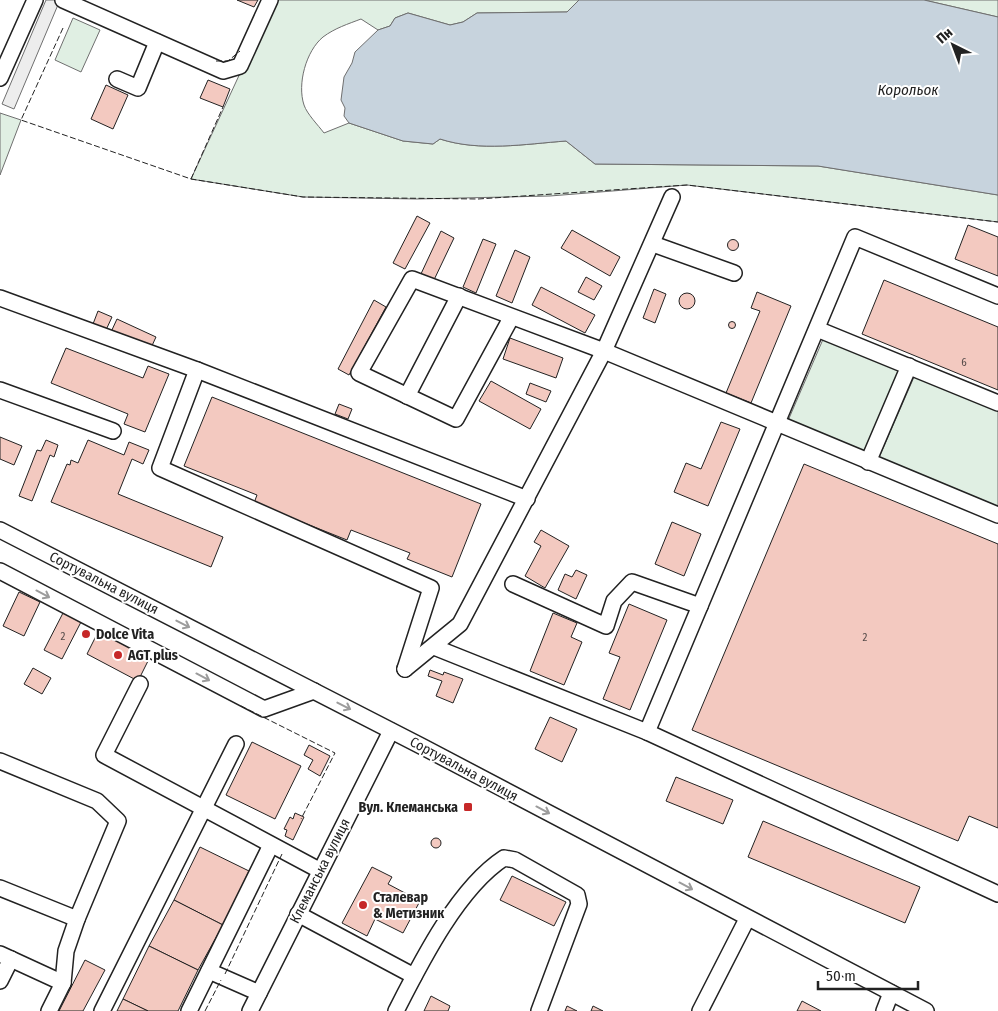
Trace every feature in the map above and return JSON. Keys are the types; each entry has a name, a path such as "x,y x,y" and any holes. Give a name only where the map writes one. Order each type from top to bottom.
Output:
{"street":[{"path":"0,78 35,0"},
{"path":"64,0 223,71 240,66 270,0"},
{"path":"117,80 138,88 157,42"},
{"path":"197,370 160,468 431,588 405,669 460,624 604,351 653,244 672,196"},
{"path":"647,732 856,237 998,296"},
{"path":"653,244 734,273"},
{"path":"511,318 456,418 360,374 412,279 511,318 604,351 998,515"},
{"path":"407,396 459,296"},
{"path":"0,298 197,370 527,499"},
{"path":"817,328 998,403"},
{"path":"868,462 909,366"},
{"path":"0,390 113,431"},
{"name":"Сортувальна вулиця","path":"0,530 314,691 926,1011"},
{"path":"0,571 264,709 314,691"},
{"path":"513,584 606,626 614,601 632,582 700,606"},
{"path":"434,646 647,732 998,894"},
{"path":"140,684 104,755 320,870"},
{"name":"Клеманська вулиця","path":"250,1011 391,731"},
{"path":"102,1011 236,744"},
{"path":"0,761 97,801 118,822 77,919 66,951 63,983 48,1011"},
{"path":"189,1011 272,844"},
{"path":"396,1011 414,976 456,907 493,866 504,858 515,860 577,895 579,904 539,1011"},
{"path":"0,888 77,919"},
{"path":"298,914 414,976"},
{"path":"700,1011 748,919"},
{"path":"0,981 5,957 63,983"},
{"path":"209,971 259,993"},
{"path":"884,1011 891,993"}],"green space":[{"path":"274,0 579,0 567,12 477,13 463,22 450,25 408,13 395,18 390,26 378,30 361,19 332,31 317,43 304,68 302,78 302,97 305,108 324,133 349,123 403,141 433,144 440,139 455,143 487,146 566,141 595,164 818,166 998,195 998,222 687,185 550,196 417,199 303,197 191,179"},
{"path":"924,0 998,0 998,17"},
{"path":"73,18 100,30 81,72 55,60"},
{"path":"0,113 21,120 0,175"},
{"path":"824,337 902,372 866,455 787,423"},
{"path":"914,377 998,411 998,509 878,460"}],"shaded area":[{"path":"46,0 60,0 14,109 2,104"}],"water":[{"name":"Корольок","path":"579,0 924,0 998,17 998,195 818,166 595,164 566,141 487,146 455,143 440,139 433,144 403,141 349,123 344,116 345,108 341,100 344,77 352,63 355,52 378,30 390,26 395,18 408,13 450,25 463,22 477,13 567,12"}],"building":[{"path":"237,0 258,0 254,7"},
{"path":"208,80 230,89 223,107 200,98"},
{"path":"106,85 128,95 113,129 91,119"},
{"path":"417,216 430,223 405,269 393,263"},
{"path":"968,225 998,237 998,276 955,259"},
{"path":"572,230 620,257 610,276 561,248"},
{"path":"441,231 454,238 433,282 420,276"},
{"path":"483,239 496,244 476,293 463,287"},
{"path":"733,239 739,245 733,251 727,245"},
{"path":"515,250 530,257 512,303 496,296"},
{"path":"586,277 602,286 594,300 578,292"},
{"path":"884,280 998,327 998,390 862,334"},
{"path":"541,287 595,315 585,333 532,305"},
{"path":"654,289 666,294 655,323 643,318"},
{"path":"757,292 791,306 751,403 726,393 760,311 751,308"},
{"path":"687,293 693,295 695,301 693,307 687,309 681,307 679,301 681,295"},
{"path":"374,300 386,307 349,375 338,369"},
{"path":"98,311 112,317 106,330 93,324"},
{"path":"117,319 156,337 150,350 111,332"},
{"path":"732,322 735,325 732,328 729,325"},
{"path":"510,338 563,358 556,378 503,359"},
{"path":"66,348 143,378 148,366 169,374 145,432 124,424 128,414 51,383"},
{"path":"491,381 541,409 530,429 479,401"},
{"path":"530,383 551,391 546,402 526,394"},
{"path":"212,397 481,504 452,577 407,559 410,553 351,530 347,540 254,503 257,495 184,466"},
{"path":"339,404 352,409 348,419 335,414"},
{"path":"721,422 740,429 708,506 674,492 686,463 701,469"},
{"path":"0,437 22,446 14,465 0,459"},
{"path":"46,440 58,445 54,457 50,455 32,501 19,496 37,450 41,451"},
{"path":"88,440 124,455 129,442 149,450 143,464 132,459 118,494 223,537 211,567 51,502 67,464 70,465 71,460 78,463"},
{"path":"804,464 998,544 998,828 969,816 958,841 692,730"},
{"path":"672,522 701,534 684,576 655,564"},
{"path":"541,530 569,546 545,588 525,576 541,546 534,542"},
{"path":"576,570 587,575 576,599 558,590 565,574 572,577"},
{"path":"19,592 40,602 24,636 3,626"},
{"path":"629,604 667,620 630,710 603,699 620,657 609,653"},
{"path":"63,613 81,622 62,659 44,650"},
{"path":"553,613 577,623 571,637 582,642 564,685 530,671"},
{"name":"AGT plus","path":"99,630 150,657 138,681 87,654"},
{"path":"33,668 51,678 42,694 24,684"},
{"path":"430,670 443,675 444,672 463,679 453,703 436,696 442,681 428,676"},
{"path":"550,717 577,729 562,762 535,749"},
{"path":"252,742 301,766 275,819 226,795"},
{"path":"309,745 330,756 320,776 308,769 313,760 304,755"},
{"path":"676,777 733,800 723,824 666,801"},
{"path":"295,813 304,817 293,840 285,836 287,830 284,829 290,817 293,819"},
{"path":"763,821 920,887 905,923 748,857"},
{"path":"434,838 438,838 441,843 440,847 434,848 431,845 431,841"},
{"path":"200,847 249,871 223,925 174,900"},
{"path":"372,867 392,877 388,884 420,901 403,933 375,919 367,936 342,923"},
{"path":"512,876 566,902 554,926 500,900"},
{"path":"174,900 223,925 198,970 149,946"},
{"path":"149,946 198,970 178,1011 148,1011 123,999"},
{"path":"85,960 105,970 83,1011 59,1011"},
{"path":"431,996 450,1006 448,1011 424,1011"},
{"path":"123,999 148,1011 117,1011"},
{"path":"802,1001 821,1011 797,1011"},
{"path":"567,1006 577,1011 565,1011"},
{"path":"593,1006 603,1011 591,1011"}],"fence":[{"path":"63,28 21,120 191,179 303,197 478,199 687,185 998,222"},
{"path":"216,61 228,61 240,51"},
{"path":"191,179 223,107"},
{"path":"241,706 335,753 301,819"},
{"path":"225,974 282,854"},
{"path":"205,1011 221,980"}],"place":[{"name":"Dolce Vita","path":"86,634"},
{"name":"AGT plus","path":"118,655"},
{"name":"Вул. Клеманська","path":"468,807"},
{"name":"Сталевар & Метизник","path":"363,905"}]}
